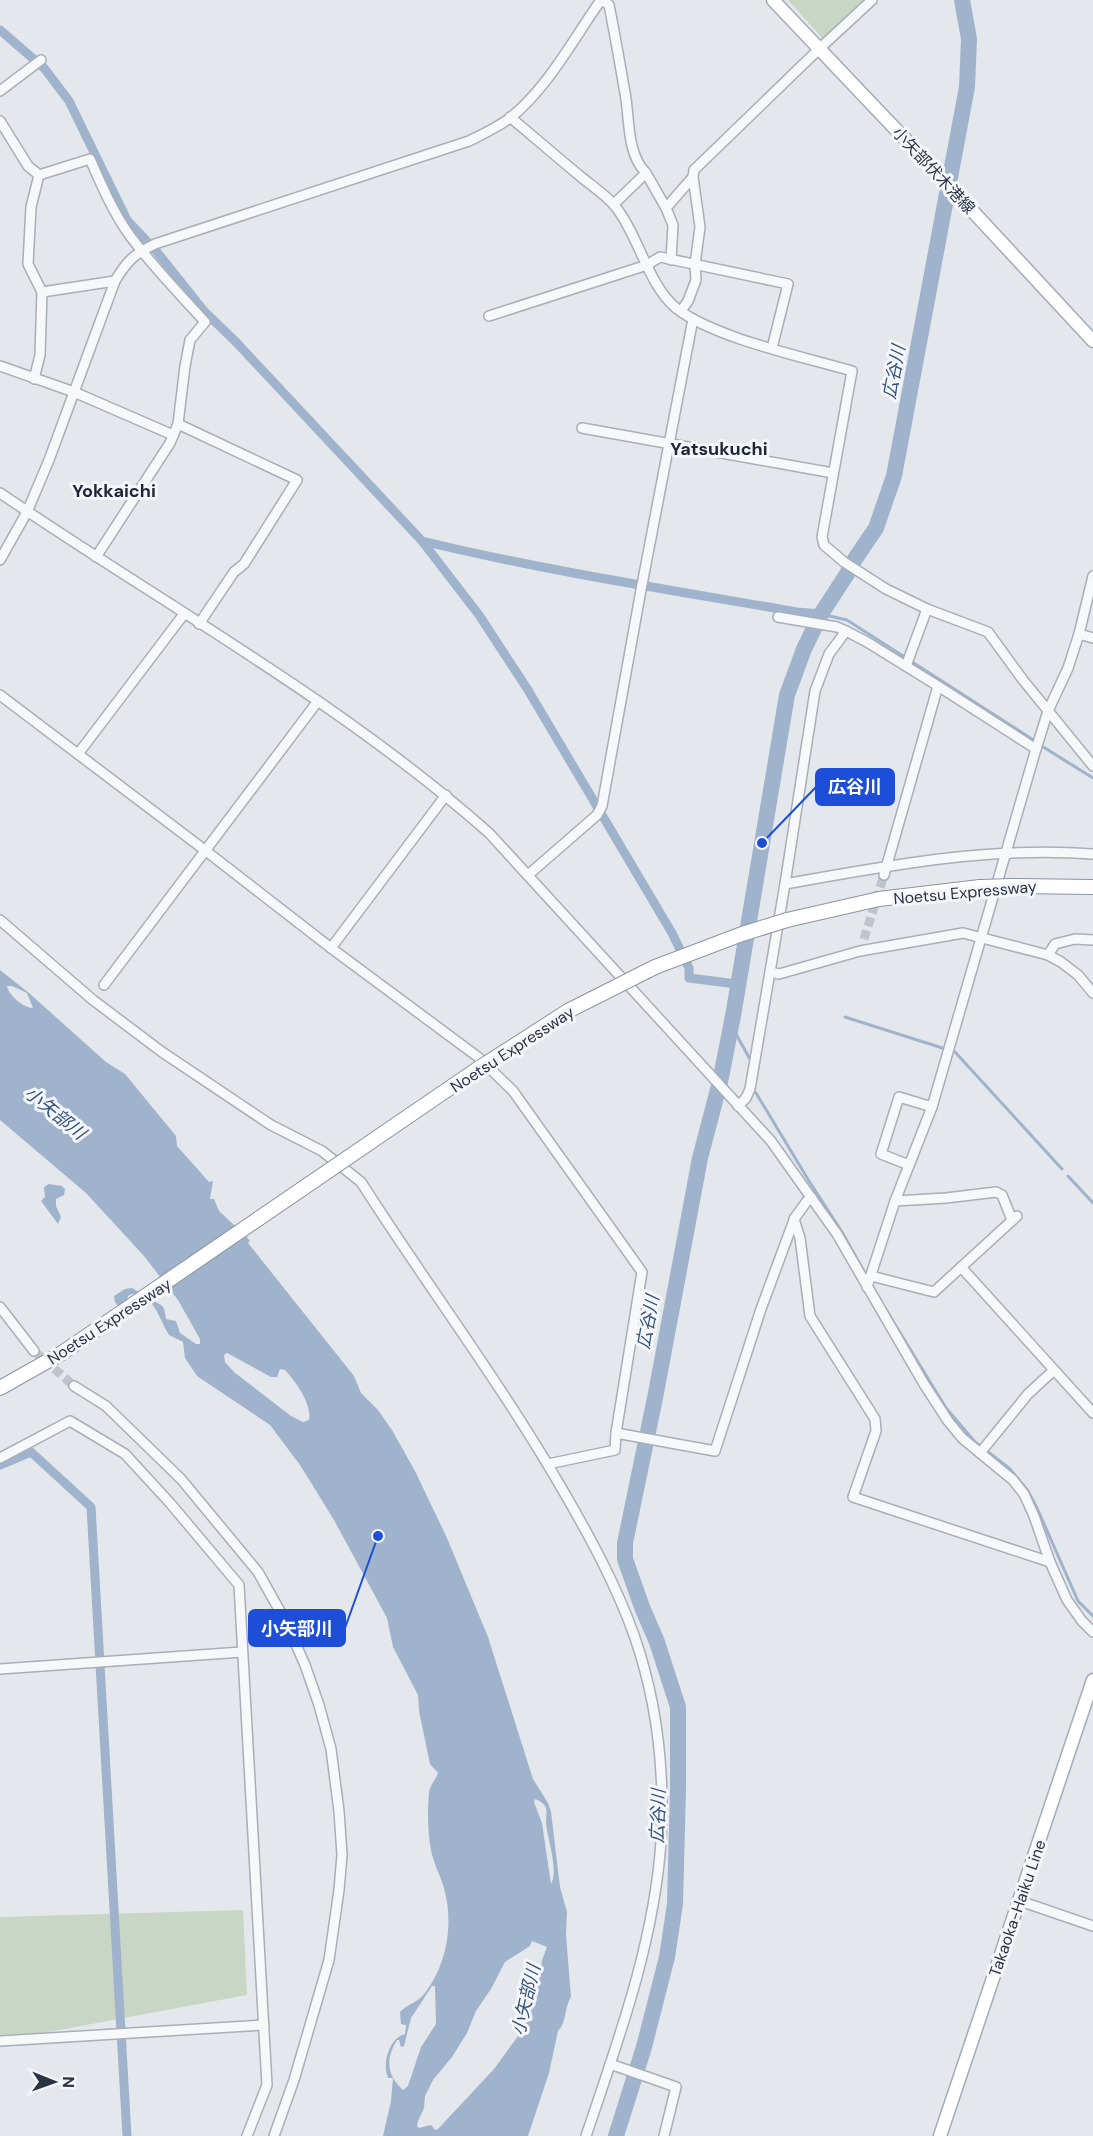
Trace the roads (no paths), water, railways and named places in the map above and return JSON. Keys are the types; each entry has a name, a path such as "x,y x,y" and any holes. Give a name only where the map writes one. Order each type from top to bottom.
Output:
{"highway":[{"name":"Noetsu Expressway","path":"0,1388 62,1353 476,1070 568,1011 655,967 742,934 787,920 879,899 980,887 1093,887"}],"main road":[{"name":"小矢部伏木港線","path":"772,0 961,198 1093,341"},
{"name":"Takaoka-Haiku Line","path":"940,2136 1093,1680"}],"street":[{"path":"0,560 27,512 50,460 115,281 127,261 147,248 469,141 510,117 541,86 602,0 609,5 626,97 629,131 635,154 666,208 673,225 671,260"},
{"path":"681,311 688,301 696,280 695,264 700,227 694,170 872,0"},
{"path":"0,91 40,60"},
{"path":"510,117 614,204 665,296 681,311 722,332 852,370 822,537 824,545 844,562 886,589 927,609 988,632 1093,766"},
{"path":"0,121 22,158 39,176"},
{"path":"39,176 90,159 104,191 127,232 147,248 205,322 190,340 178,424 173,435 96,557"},
{"path":"614,204 646,173"},
{"path":"34,379 40,355 42,292 28,264 31,207 39,176"},
{"path":"666,208 693,177"},
{"path":"489,316 647,265 660,257 788,284 772,348"},
{"path":"42,292 115,281"},
{"path":"528,876 597,815 602,806 693,319"},
{"path":"0,366 74,392 173,435"},
{"path":"178,424 297,480 244,564 234,572 199,624"},
{"path":"582,428 833,473"},
{"path":"0,493 318,701 446,795 489,833 771,1141 869,1281 948,1421 962,1438 983,1450 1024,1494 1067,1600 1093,1632"},
{"path":"869,1281 895,1201 932,1107 1036,749 1048,711 1068,668 1093,576"},
{"path":"906,666 927,609"},
{"path":"78,754 184,614"},
{"path":"778,617 824,624 846,631 906,666 1036,749"},
{"path":"735,1102 746,1098 750,1089 815,690 829,654 846,631"},
{"path":"1079,634 1093,638"},
{"path":"884,876 938,686"},
{"path":"0,695 331,948 478,1057 513,1091 642,1272 615,1433 615,1450 548,1464"},
{"path":"104,985 318,701"},
{"path":"331,948 446,795"},
{"path":"784,884 887,866 1006,852 1093,854"},
{"path":"0,920 93,1000 162,1052 271,1125 322,1151 361,1182 535,1442 601,1556 634,1635 649,1685 657,1730 661,1780 661,1842 644,1952 586,2136"},
{"path":"770,972 779,974 860,951 963,933 1048,955 1078,975 1093,993"},
{"path":"860,951 864,939"},
{"path":"1048,955 1054,944 1075,939 1093,940"},
{"path":"909,1165 881,1154 899,1097 932,1107"},
{"path":"869,1281 934,1292 1014,1218 1002,1195 996,1192 895,1201"},
{"path":"615,1433 715,1451 761,1309 795,1219 807,1201 812,1198"},
{"path":"795,1219 800,1238 810,1316 876,1419 876,1431 853,1497 1050,1562"},
{"path":"961,1267 1093,1413"},
{"path":"0,1307 34,1351"},
{"path":"983,1450 1028,1394 1054,1370"},
{"path":"74,1386 106,1406 181,1479 258,1572 286,1622 305,1665 331,1749 342,1855 339,1890 326,1969 294,2080 274,2136"},
{"path":"0,1458 70,1421 124,1454 170,1503 239,1585 267,2085 246,2136"},
{"path":"0,1669 242,1652"},
{"path":"1020,1901 1093,1926"},
{"path":"0,2041 264,2025"},
{"path":"610,2064 676,2087 664,2136"}],"water":[{"path":"0,970 29,993 106,1062 125,1074 176,1136 177,1146 209,1182 213,1181 210,1199 214,1199 219,1211 247,1237 250,1241 248,1243 354,1376 361,1393 378,1410 392,1430 415,1471 447,1538 488,1637 533,1779 551,1812 560,1887 567,1912 566,1935 571,1997 563,2023 558,2031 549,2073 528,2136 383,2136 391,2101 393,2078 388,2078 386,2072 388,2052 399,2036 405,2034 406,2025 401,2024 400,2012 422,1996 433,1982 443,1957 448,1929 447,1902 431,1851 428,1826 429,1791 438,1773 430,1764 418,1695 393,1647 387,1618 334,1520 300,1465 270,1425 197,1376 185,1358 183,1342 169,1335 154,1307 144,1296 129,1295 125,1303 129,1315 124,1315 115,1302 114,1296 125,1289 132,1288 161,1305 164,1308 166,1319 176,1321 180,1333 196,1344 200,1344 200,1339 178,1300 144,1256 86,1193 0,1120","holes":["7,986 12,986 27,993 33,1008 21,1004","227,1353 271,1377 277,1377 280,1369 285,1370 306,1400 309,1420 303,1422 291,1416 234,1372 225,1362 224,1355","535,1799 543,1803 546,1808 554,1870 551,1884 542,1823","532,1941 547,1947 542,1960 536,2001 523,2022 521,2032 494,2069 438,2129 435,2130 431,2125 419,2128 417,2126 424,2108 425,2096 433,2080 452,2057 467,2033 476,2011 505,1962 530,1946","432,1986 435,1986 436,2024 421,2047 408,2086 403,2090 391,2073 389,2061 397,2040 401,2047 404,2046 411,2018"]},
{"path":"49,1184 62,1186 65,1189 64,1195 56,1199 56,1206 61,1217 58,1224 41,1201 45,1197 44,1187"}],"waterway":[{"name":"広谷川","path":"616,2136 644,2047 667,1957 675,1904 678,1789 678,1707 657,1642 625,1559 625,1543 700,1158 720,1082 733,1016 787,695 804,649 821,614 876,528 894,476 967,87 969,39 962,0"},
{"path":"0,30 44,68 69,101 127,220 157,252 204,311 236,342 422,541 479,615 528,690 672,933 689,968 689,978 737,984"},
{"path":"422,541 609,580 797,612 821,614"},
{"path":"821,614 847,620 1035,741"},
{"path":"1040,745 1093,778"},
{"path":"845,1017 955,1052 1062,1169"},
{"path":"731,1025 751,1061"},
{"path":"756,1093 842,1232 867,1277"},
{"path":"1068,1176 1093,1203"},
{"path":"885,1308 946,1408 975,1442 1009,1468 1028,1491 1078,1601 1093,1616"},
{"path":"0,1465 31,1452 91,1507 127,2136"}],"tunnel":[{"path":"864,939 884,875"},
{"path":"34,1351 74,1386"}],"place":[{"name":"広谷川","path":"762,843"},
{"name":"小矢部川","path":"378,1536"}],"district":[{"name":"Yatsukuchi","path":"719,449"},
{"name":"Yokkaichi","path":"114,491"}]}
